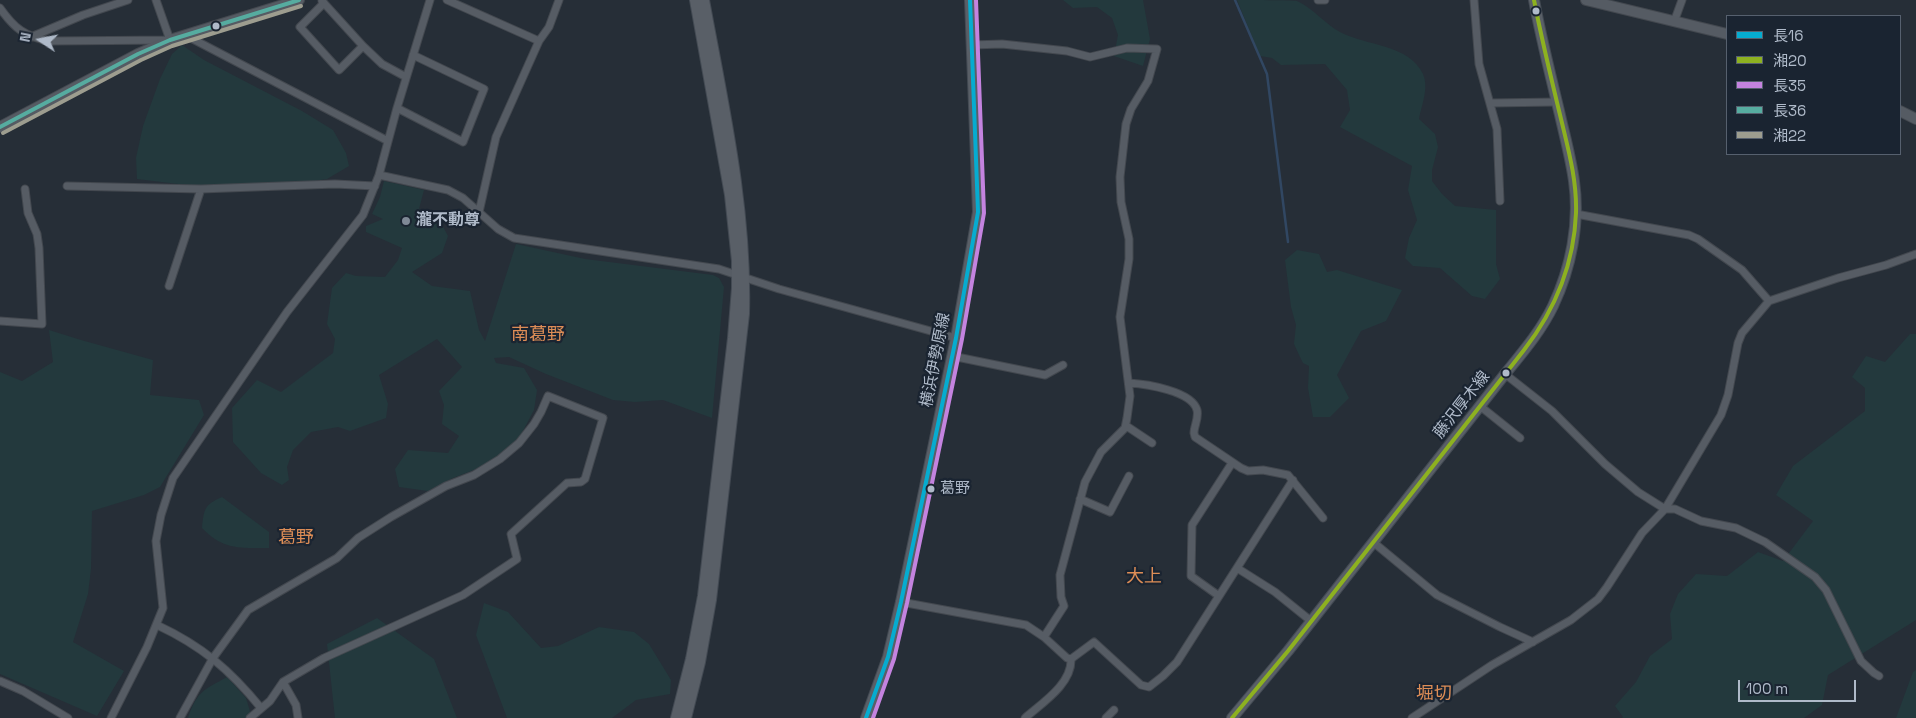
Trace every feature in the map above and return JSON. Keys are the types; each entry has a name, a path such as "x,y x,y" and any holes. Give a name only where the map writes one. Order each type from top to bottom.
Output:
{"main road":[{"path":"676,718 691,659 703,596 741,276 730,195 695,0"},
{"path":"686,718 700,662 711,600 742,341 738,183 704,0"},
{"name":"横浜伊勢原線","path":"866,718 888,657 901,602 956,338 978,212 970,0"},
{"name":"藤沢厚木線","path":"1232,718 1311,621 1505,374 1540,328 1553,307 1562,286 1570,257 1576,214 1574,181 1534,0"}],"street":[{"path":"31,38 83,15 128,0"},
{"path":"156,0 170,40"},
{"path":"0,127 138,54 170,40 299,0"},
{"path":"111,718 164,608 156,541 161,515 173,478 287,312 363,215 379,175 430,0"},
{"path":"447,0 539,41"},
{"path":"479,212 496,137 539,41 549,27 559,0"},
{"path":"1318,0 1325,0"},
{"path":"1474,0 1479,64 1497,129 1500,201"},
{"path":"1586,0 1726,34"},
{"path":"1674,22 1682,0"},
{"path":"364,46 339,70 300,27 323,2 382,64 406,77"},
{"path":"0,8 9,21 31,38 50,42 170,40"},
{"path":"184,35 388,141"},
{"path":"972,45 1002,44 1067,51 1090,57 1127,48 1157,49 1148,81 1131,109 1126,124 1120,168 1121,202 1129,239 1129,260 1120,316 1130,396 1125,428 1100,455 1085,482 1060,575 1059,585 1064,606 1044,636"},
{"path":"397,108 463,142 484,89 413,55"},
{"path":"1490,103 1557,102"},
{"path":"1901,112 1916,119"},
{"path":"379,175 448,190 463,198 498,229 514,238 719,269 779,289 956,338"},
{"path":"67,186 201,189 335,184 375,186"},
{"path":"0,321 42,324 39,248 37,234 28,213 26,189"},
{"path":"169,286 201,189"},
{"path":"1576,214 1673,230 1693,237 1742,270 1769,302"},
{"path":"1412,718 1492,665 1572,620 1598,599 1642,533 1665,509 1721,415 1728,395 1738,343 1742,333 1769,302 1916,254"},
{"path":"952,356 1045,375 1064,365"},
{"path":"1505,374 1552,411 1638,492 1665,509 1675,509 1702,521 1736,528 1765,542 1815,577 1826,590 1861,661 1879,676"},
{"path":"1129,384 1161,388 1192,401 1197,410 1194,434 1196,437 1248,471 1263,470 1288,475 1323,518"},
{"path":"180,718 214,658 248,610 337,558 358,538 391,517 446,486 474,475 500,459 518,443 534,424 548,396 602,418 585,479 581,482 567,483 511,534 517,559 464,594 324,658 283,682 270,701 250,718"},
{"path":"1480,406 1520,438"},
{"path":"1125,428 1128,427 1152,443"},
{"path":"1219,596 1191,576 1191,532 1196,517 1232,462"},
{"path":"1080,499 1110,512 1129,476"},
{"path":"1071,659 1094,642 1134,679 1142,685 1149,687 1171,669 1293,480"},
{"path":"1373,542 1437,595 1532,642"},
{"path":"1237,568 1275,592 1311,621"},
{"path":"901,602 1026,625 1044,636 1067,658 1071,659"},
{"path":"157,624 181,636 214,658 228,670 261,708"},
{"path":"1024,718 1056,691 1072,670 1071,659"},
{"path":"0,681 23,691 68,718"},
{"path":"283,682 296,705 298,718"},
{"path":"1106,718 1114,710"}],"green space":[{"path":"1063,0 1143,0 1150,39 1143,66 1114,56 1118,35 1112,18 1097,7 1073,8"},
{"path":"1237,0 1297,1 1340,32 1350,37 1397,51 1416,64 1425,79 1424,96 1419,119 1435,134 1438,147 1432,170 1432,181 1455,206 1496,210 1496,264 1500,279 1485,299 1472,296 1440,268 1413,266 1405,258 1409,238 1417,220 1408,190 1412,166 1340,127 1350,110 1347,90 1325,64 1281,65 1272,58 1260,56"},
{"path":"182,45 204,60 302,111 333,130 346,153 349,166 327,179 262,189 233,184 203,187 137,179 136,158 143,126 160,79 172,54"},
{"path":"384,181 424,190 419,209 436,214 448,236 442,253 412,272 432,286 470,291 479,330 485,341 516,244 585,259 713,275 719,278 724,287 712,418 663,400 635,402 613,400 546,374 509,357 494,358 496,363 524,368 537,390 534,410 515,446 487,465 453,478 428,491 399,487 395,469 408,450 448,453 459,436 442,424 444,405 439,391 462,367 437,339 379,375 388,404 386,418 350,431 338,427 311,432 293,450 287,467 289,480 282,485 261,473 233,442 232,408 257,380 281,392 333,353 335,339 327,324 332,288 346,273 356,276 385,277 398,260 402,248 366,232 366,226 383,219 372,214 380,197"},
{"path":"1297,250 1319,254 1327,272 1337,270 1402,290 1386,321 1361,331 1337,375 1349,398 1330,417 1313,417 1308,388 1309,366 1303,363 1294,344 1296,325 1291,307 1285,260"},
{"path":"49,330 153,360 150,395 199,400 204,415 160,487 144,495 92,511 91,569 88,594 73,642 124,671 97,716 0,674 0,372 22,381 53,362"},
{"path":"1910,334 1916,334 1916,620 1828,675 1822,705 1804,718 1622,718 1615,706 1636,682 1650,656 1672,639 1670,614 1678,594 1696,574 1727,576 1758,552 1783,561 1813,521 1776,495 1793,466 1865,411 1865,388 1852,377 1866,356 1885,362"},
{"path":"222,497 269,532 269,548 241,547 225,544 202,528 206,508"},
{"path":"484,603 508,612 541,648 558,646 599,627 634,632 649,644 671,680 670,694 636,700 612,718 507,718 476,635"},
{"path":"377,618 434,659 457,718 335,718 327,644"},
{"path":"1916,670 1916,718 1896,718 1913,672"},
{"path":"227,677 246,698 252,718 188,718 191,709 202,692"}],"waterway":[{"path":"1235,0 1267,74 1288,242"}],"transit line":[{"name":"長36","path":"0,127 138,54 170,40 299,0"},
{"name":"長16","path":"866,718 888,657 901,602 956,338 978,212 970,0"},
{"name":"長35","path":"873,718 894,659 907,603 962,339 984,213 976,0"},
{"name":"湘20","path":"1232,718 1288,651 1524,350 1554,303 1567,268 1571,250 1576,213 1575,190 1570,156 1534,0"},
{"name":"湘22","path":"3,133 141,60 172,46 301,6"}],"place":[{"name":"瀧不動尊","path":"406,221"},
{"name":"葛野","path":"931,489"}],"district":[{"name":"南葛野","path":"538,335"},
{"name":"葛野","path":"296,538"},
{"name":"大上","path":"1144,577"},
{"name":"堀切","path":"1434,694"}]}
